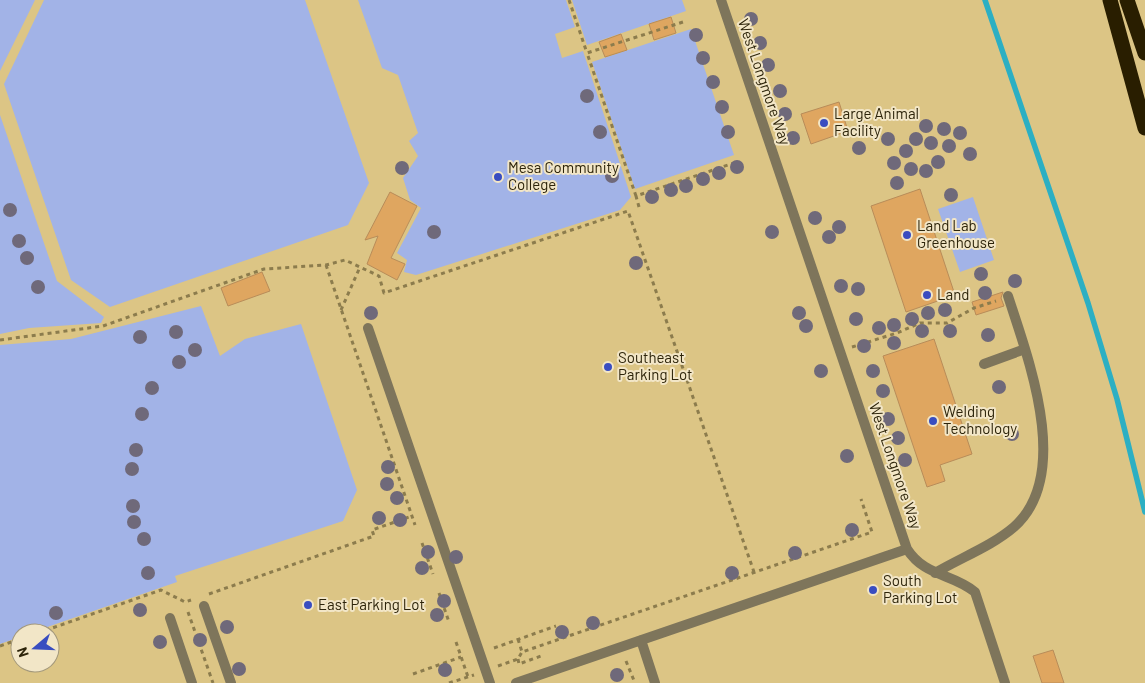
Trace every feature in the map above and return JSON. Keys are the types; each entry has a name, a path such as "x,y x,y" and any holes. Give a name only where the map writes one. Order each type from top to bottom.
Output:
{"highway":[{"path":"1110,0 1145,128"},
{"path":"1127,0 1145,53"}],"lane":[{"name":"West Longmore Way","path":"516,683 907,549 721,0"},
{"path":"935,573 1013,527 1029,510 1043,463 1038,392 1008,296"},
{"path":"368,328 490,683"},
{"path":"984,364 1025,350"},
{"path":"907,549 918,564 966,585 975,592 1005,683"},
{"path":"204,601 231,683"},
{"path":"170,618 192,683"},
{"path":"641,640 656,683"}],"path":[{"path":"569,0 639,207"},
{"path":"587,53 684,22"},
{"path":"636,196 734,163"},
{"path":"0,340 103,326 264,269 326,265 345,260 379,276 384,293 628,211 754,572"},
{"path":"326,265 415,525"},
{"path":"341,311 360,267"},
{"path":"859,344 897,333 920,323 947,323 974,308 1008,296"},
{"path":"498,666 518,659 522,652 872,532 861,499"},
{"path":"204,601 374,536 372,530 412,516"},
{"path":"422,543 433,574"},
{"path":"60,625 161,590 186,602 195,598"},
{"path":"439,593 449,622"},
{"path":"188,612 212,683"},
{"path":"494,648 556,626"},
{"path":"518,639 522,652"},
{"path":"449,683 468,676 456,642"},
{"path":"412,674 461,658"},
{"path":"618,664 628,660 635,683"}],"shaded area":[{"path":"0,0 35,0 0,71"},
{"path":"44,0 305,0 369,183 348,225 110,307 71,280 4,84"},
{"path":"358,0 566,0 575,27 555,34 562,58 583,51 631,197 620,210 416,275 404,272 407,260 397,253 421,208 410,200 403,178 418,156 409,141 418,133 398,75 382,68"},
{"path":"572,0 682,0 686,11 587,45"},
{"path":"691,29 734,155 635,189 592,62"},
{"path":"0,115 57,281 104,317 101,323 29,328 0,334"},
{"path":"973,197 994,260 960,272 938,209"},
{"path":"201,306 220,356 245,339 301,324 357,490 343,521 175,576 177,582 59,623 10,623 10,640 0,644 0,345 71,339"}],"building":[{"path":"671,17 676,33 654,40 649,24"},
{"path":"621,34 627,50 605,57 599,42"},
{"name":"Large Animal Facility","path":"839,102 848,131 811,144 801,114"},
{"name":"Land Lab Greenhouse","path":"920,189 955,295 906,312 871,206"},
{"path":"390,192 417,206 391,258 405,264 397,280 367,264 378,236 365,240"},
{"path":"262,272 270,291 228,306 221,288"},
{"path":"1003,292 1001,298 1004,306 976,315 972,302"},
{"name":"Welding Technology","path":"934,339 972,454 940,465 945,481 927,487 883,356"},
{"path":"1053,650 1064,683 1042,683 1033,656"}],"waterway":[{"path":"985,0 1088,303 1117,399 1145,512"}],"place":[{"name":"Large Animal Facility","path":"824,123"},
{"name":"Mesa Community College","path":"498,177"},
{"name":"Land Lab Greenhouse","path":"907,235"},
{"name":"Land","path":"927,295"},
{"name":"Southeast Parking Lot","path":"608,367"},
{"name":"Welding Technology","path":"933,421"},
{"name":"South Parking Lot","path":"873,590"},
{"name":"East Parking Lot","path":"308,605"}]}
